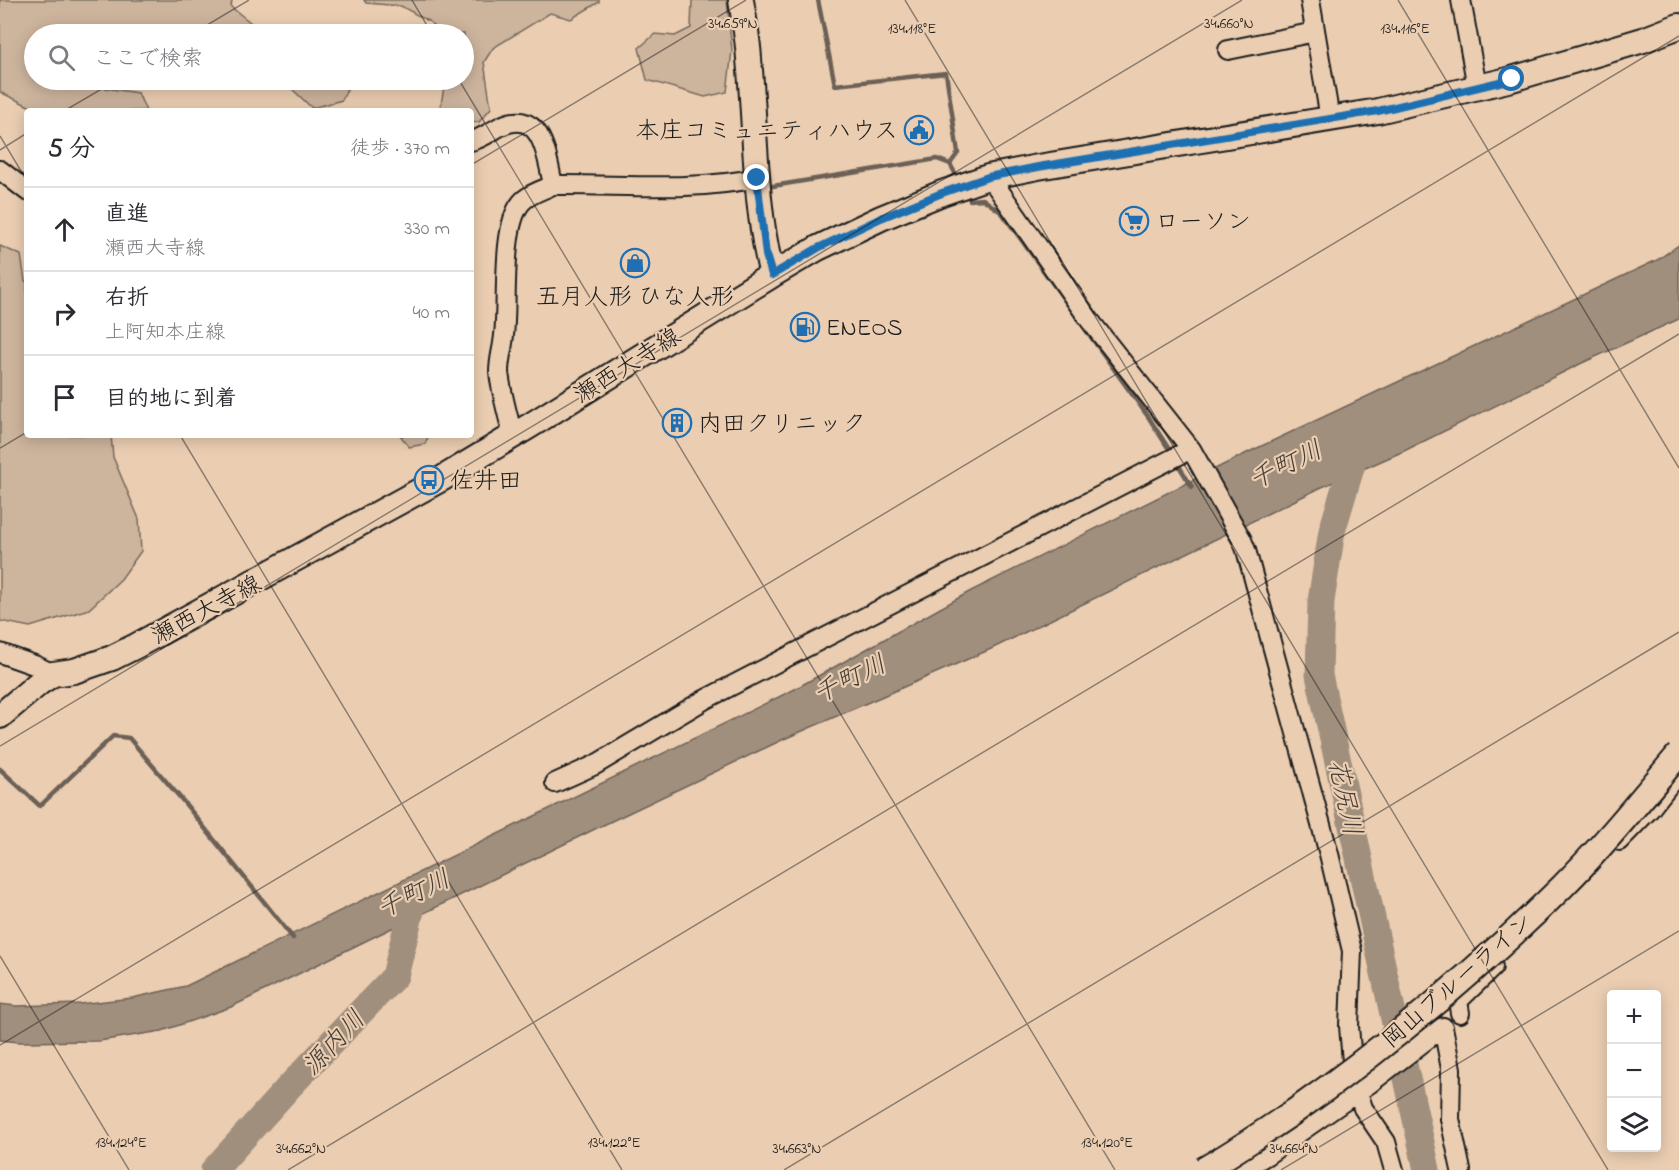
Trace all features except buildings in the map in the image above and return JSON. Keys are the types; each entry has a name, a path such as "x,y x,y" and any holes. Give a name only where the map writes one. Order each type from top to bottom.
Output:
{"main road":[{"path":"741,0 749,58 758,185 766,255 772,275"},
{"name":"瀬西大寺線","path":"0,716 53,674 84,667 136,646 443,478 772,275 818,248 881,218 983,179 1038,167 1378,111 1512,79 1643,40 1679,26"},
{"name":"岡山ブルーライン","path":"1203,1170 1232,1154 1343,1077 1454,988 1563,886 1679,754"}],"street":[{"path":"1310,0 1330,119"},
{"path":"1461,0 1477,87"},
{"path":"1228,50 1315,32"},
{"path":"474,140 512,122 529,124 537,131 546,151 553,185"},
{"path":"0,170 24,189"},
{"path":"983,179 996,186 1091,322 1191,449 1242,540 1329,854 1352,951 1349,1026 1352,1062 1363,1088 1364,1108 1386,1142 1394,1170"},
{"path":"513,436 499,374 504,336 506,270 510,232 516,211 522,201 553,185 696,187 735,182 758,185"},
{"path":"555,783 595,765 704,700 1191,449"},
{"path":"0,653 53,674"},
{"path":"1460,1013 1458,1001 1650,809 1679,772"},
{"path":"1242,1170 1363,1088 1443,1027 1451,1069 1450,1119 1461,1170"}],"shaded area":[{"path":"0,0 232,0 231,7 252,24 24,24 24,90 118,90 138,93 145,108 33,108 0,92"},
{"path":"364,0 599,0 571,19 550,13 493,48 484,62 491,108 479,122 474,123 474,108 440,108 443,90 474,90 474,24 432,24 401,6 366,3"},
{"path":"692,0 727,0 732,51 727,92 705,97 647,80 639,48 655,34 675,36 691,28"},
{"path":"293,90 347,90 342,100 312,108"},
{"path":"0,246 21,255 24,274 24,438 111,438 113,457 139,519 141,551 121,579 89,609 30,627 0,621"},
{"path":"402,438 428,438 425,444 409,447"}],"water":[{"name":"千町川","path":"1679,245 1679,319 1582,363 1404,451 1322,487 991,649 784,739 231,1007 162,1031 99,1041 19,1042 0,1040 0,1004 16,1006 79,1004 132,998 186,986 793,690 971,591 1253,450 1657,260"}],"waterway":[{"path":"818,0 835,85 946,73 958,153 950,164"},
{"path":"767,187 937,159 950,164 959,180"},
{"path":"728,191 749,189"},
{"path":"966,192 970,200 983,199 1002,213 1149,418 1172,454"},
{"name":"花尻川","path":"1359,441 1332,531 1321,601 1319,675 1427,1170"},
{"path":"1176,461 1192,487"},
{"path":"0,769 40,806 113,736 129,738 183,801 293,938"},
{"name":"源内川","path":"214,1170 288,1088 395,976 415,894"}],"place":[{"name":"本庄コミュニティハウス","path":"919,130"},
{"name":"ローソン","path":"1134,221"},
{"name":"五月人形 ひな人形","path":"635,263"},
{"name":"ENEOS","path":"805,327"},
{"name":"内田クリニック","path":"677,423"},
{"name":"佐井田","path":"429,480"}],"route":[{"path":"757,178 766,255 772,275 818,248 881,218 988,177 1378,111 1512,79"}]}
